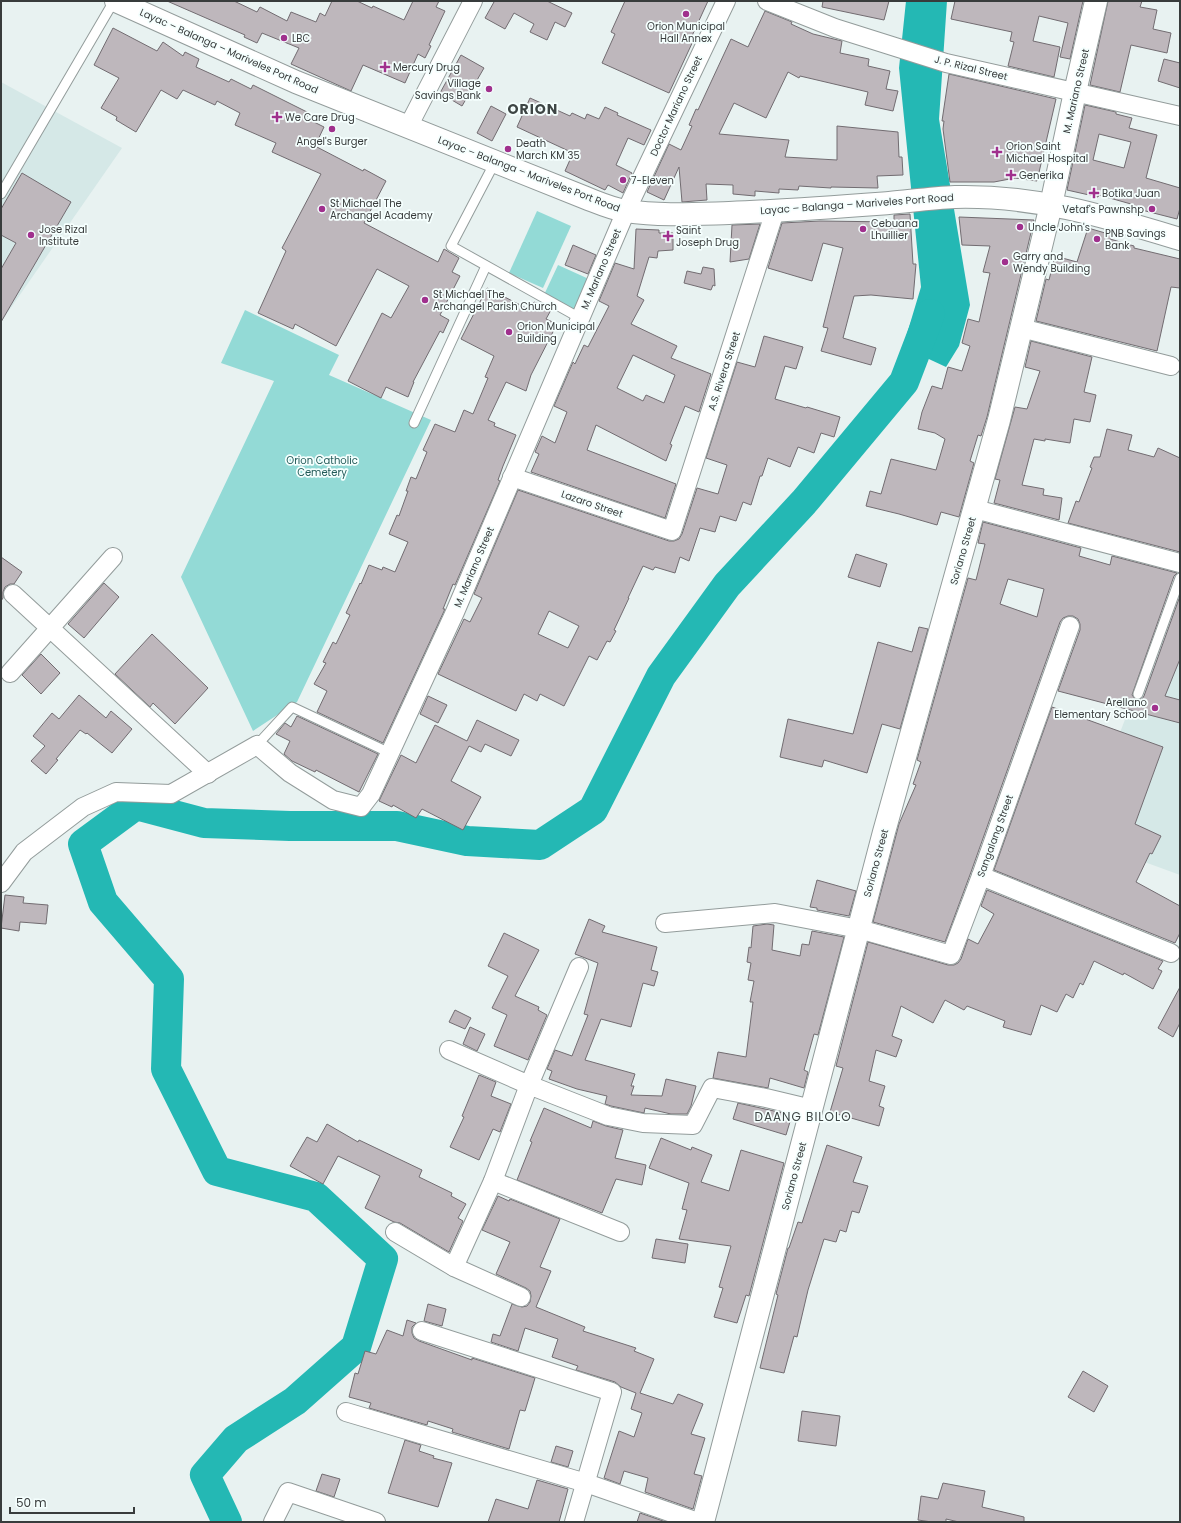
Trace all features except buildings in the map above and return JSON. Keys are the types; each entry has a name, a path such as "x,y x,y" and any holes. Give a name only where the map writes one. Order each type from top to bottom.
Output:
{"main road":[{"name":"Layac – Balanga – Mariveles Port Road","path":"115,1 296,82 610,207 626,211 673,215 775,211 954,197 1022,200 1086,212 1180,239"},
{"name":"M. Mariano Street","path":"1051,205 1096,1"},
{"name":"Soriano Street","path":"703,1522 886,825 999,420 1051,205"}],"street":[{"path":"408,127 473,1"},
{"name":"Doctor Mariano Street","path":"626,211 726,1"},
{"name":"J. P. Rizal Street","path":"767,1 835,28 946,63 1180,116"},
{"name":"M. Mariano Street","path":"258,745 290,773 333,800 361,807 372,794 455,612 626,211"},
{"name":"A.S. Rivera Street","path":"672,531 775,211"},
{"path":"1021,328 1171,366"},
{"name":"Lazaro Street","path":"512,477 672,531"},
{"path":"975,509 1180,563"},
{"path":"10,673 113,557"},
{"path":"13,594 208,774"},
{"name":"Sangalang Street","path":"859,929 951,955 981,876 1070,626"},
{"path":"1,883 24,852 83,807 116,792 171,794 258,745"},
{"path":"981,876 1171,953"},
{"path":"665,923 775,913 859,929"},
{"path":"454,1267 493,1181 529,1086 579,967"},
{"path":"449,1050 529,1086 608,1116 643,1124 693,1125 712,1088 766,1098 812,1109"},
{"path":"493,1181 620,1232"},
{"path":"395,1232 454,1267 521,1297"},
{"path":"422,1331 612,1392 574,1522"},
{"path":"346,1412 586,1483 698,1522"},
{"path":"273,1522 288,1492 376,1522"}],"lane":[{"path":"1,194 115,1"},
{"path":"495,162 451,246 580,318"},
{"path":"414,423 486,266"},
{"path":"1138,694 1180,578"},
{"path":"258,745 292,707 390,753"}],"shaded area":[{"path":"906,1 947,1 939,119 970,305 959,346 946,367 903,347 921,287 899,68"},
{"name":"Jose Rizal Institute","path":"1,82 122,148 1,322"},
{"name":"Arellano Elementary School","path":"1180,578 1180,875 1079,838"}],"green space":[{"path":"537,211 571,226 543,288 509,273"},
{"path":"558,265 591,280 576,312 543,297"},
{"name":"Orion Catholic Cemetery","path":"245,310 339,355 329,375 431,420 297,702 253,731 181,577 274,381 221,363"}],"waterway":[{"path":"227,1522 205,1475 236,1439 295,1401 356,1347 383,1259 316,1197 217,1171 166,1069 169,979 103,902 83,844 136,805 204,823 290,826 397,826 467,841 540,845 593,810 661,676 727,585 804,502 904,382 930,314"}],"place":[{"name":"Orion Municipal Hall Annex","path":"686,14"},
{"name":"LBC","path":"284,38"},
{"name":"Mercury Drug","path":"385,67"},
{"name":"Village Savings Bank","path":"489,89"},
{"name":"We Care Drug","path":"277,117"},
{"name":"Angel's Burger","path":"332,129"},
{"name":"Death March KM 35","path":"508,149"},
{"name":"Orion Saint Michael Hospital","path":"997,152"},
{"name":"Generika","path":"1011,175"},
{"name":"7-Eleven","path":"623,180"},
{"name":"Botika Juan","path":"1094,193"},
{"name":"St Michael The Archangel Academy","path":"322,209"},
{"name":"Vetaf's Pawnshp","path":"1152,209"},
{"name":"Uncle John's","path":"1020,227"},
{"name":"Cebuana Lhuillier","path":"863,229"},
{"name":"Jose Rizal Institute","path":"31,235"},
{"name":"Saint Joseph Drug","path":"668,236"},
{"name":"PNB Savings Bank","path":"1097,239"},
{"name":"Garry and Wendy Building","path":"1005,262"},
{"name":"St Michael The Archangel Parish Church","path":"425,300"},
{"name":"Orion Municipal Building","path":"509,332"},
{"name":"Arellano Elementary School","path":"1155,708"}],"district":[{"name":"ORION","path":"533,109"},
{"name":"DAANG BILOLO","path":"803,1116"}]}
